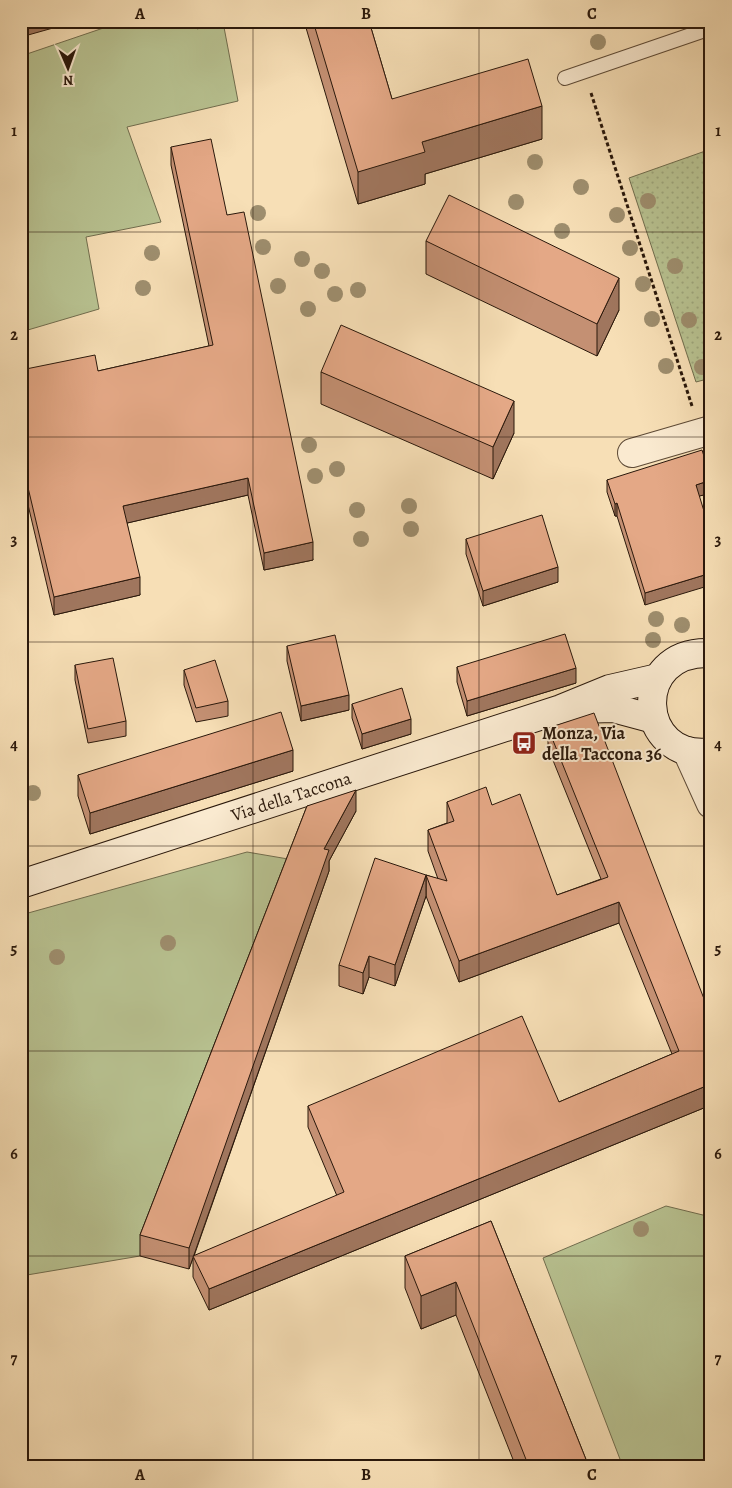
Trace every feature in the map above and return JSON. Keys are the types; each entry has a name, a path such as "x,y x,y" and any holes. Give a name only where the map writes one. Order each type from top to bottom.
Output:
{"main road":[{"path":"632,453 706,432"},
{"path":"711,654 696,653 681,657 667,666 658,678 652,691 651,705 654,719 661,733 672,744 699,752 711,804"},
{"name":"Via della Taccona","path":"21,884 561,709 610,689 658,678"},
{"name":"Via della Taccona","path":"561,709 613,708 654,719"}],"lane":[{"path":"565,78 711,28"}],"path":[{"path":"584,71 706,432"}],"green space":[{"path":"124,21 192,21 197,29 223,22 238,101 127,127 161,222 86,237 99,309 21,332 21,56"},
{"path":"711,149 711,378 696,382 629,178"},
{"path":"247,852 294,860 140,1256 21,1276 21,915"},
{"path":"666,1206 711,1217 711,1467 623,1467 543,1258"}],"building":[{"path":"313,21 369,21 392,99 528,59 542,106 422,142 425,152 358,172"},
{"path":"211,139 227,215 244,212 313,542 264,553 248,478 123,506 140,577 54,597 21,458 21,370 95,355 98,371 213,345 171,147"},
{"path":"449,195 619,278 597,324 426,241"},
{"path":"341,325 514,401 493,447 321,372"},
{"path":"702,450 711,480 696,485 711,534 711,573 645,593 617,503 615,504 607,480"},
{"path":"542,515 558,567 483,591 466,539"},
{"path":"565,634 576,668 467,701 457,667"},
{"path":"335,635 349,695 301,706 287,646"},
{"path":"113,658 126,721 88,729 75,665"},
{"path":"215,660 228,701 196,708 184,670"},
{"path":"402,688 411,719 362,734 352,704"},
{"path":"281,712 293,750 90,813 78,775"},
{"path":"594,713 711,1017 711,1084 209,1289 193,1256 344,1192 308,1106 522,1016 559,1102 679,1051 619,902 459,961 426,875 447,881 428,830 454,821 447,802 486,787 492,805 520,794 557,895 608,877 548,728"},
{"path":"356,790 324,849 329,850 189,1248 140,1235 307,806"},
{"path":"375,858 426,875 395,965 369,956 363,973 339,965"},
{"path":"491,1221 589,1467 529,1467 456,1282 421,1296 405,1256"}],"place":[{"name":"Monza, Via della Taccona 36","path":"524,743"}]}
